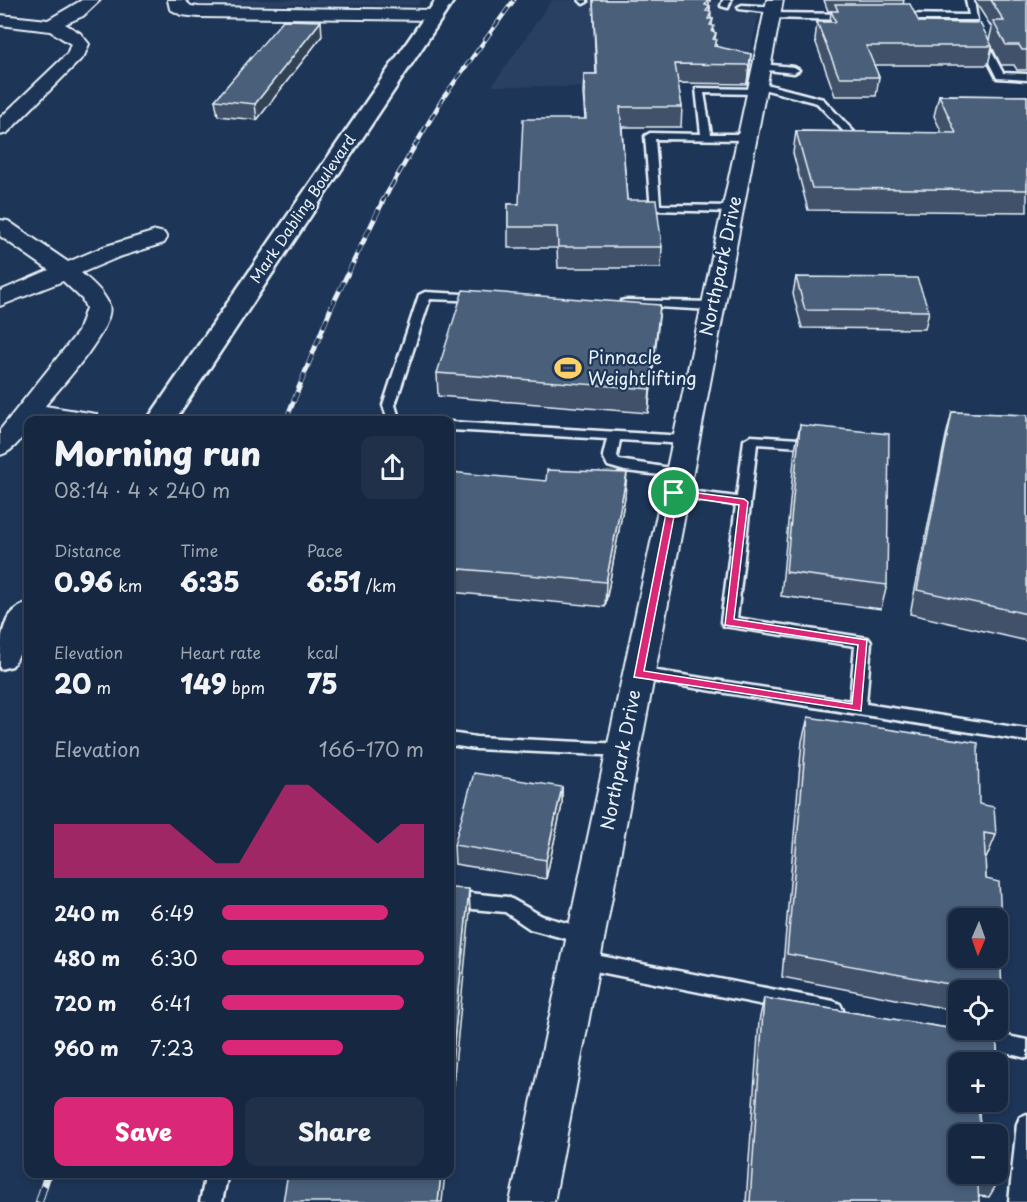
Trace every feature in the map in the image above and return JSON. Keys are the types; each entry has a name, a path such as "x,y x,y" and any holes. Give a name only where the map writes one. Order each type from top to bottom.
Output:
{"street":[{"path":"48,26 77,12 92,0"},
{"path":"176,0 180,8 199,12 440,8"},
{"name":"Mark Dabling Boulevard","path":"165,416 440,8"},
{"name":"Northpark Drive","path":"532,1202 773,9"},
{"path":"0,20 48,26 70,33 80,44 79,50 0,129"},
{"path":"0,226 65,272 92,295 97,304 96,321 26,416"},
{"path":"0,299 111,252 156,238"},
{"path":"29,412 58,416"},
{"path":"0,447 24,418"},
{"path":"0,657 24,621"}],"lane":[{"path":"970,0 977,32 1000,76 1027,77"},
{"path":"742,7 858,17"},
{"path":"881,17 974,18"},
{"path":"706,136 699,90 759,81 794,70"},
{"path":"759,81 820,101 850,133"},
{"path":"733,209 655,208 650,136 747,137"},
{"path":"392,416 389,405 425,295 497,298"},
{"path":"616,303 712,306"},
{"path":"454,426 685,440"},
{"path":"614,436 610,456 613,463 744,502"},
{"path":"827,444 751,440 729,622 863,642 857,709"},
{"path":"638,674 1027,735"},
{"path":"454,740 476,743 623,750"},
{"path":"454,899 508,905 583,948 851,1013"},
{"path":"983,1040 1027,1048"},
{"path":"1020,1202 1027,1124"},
{"path":"211,1202 216,1178"}],"shaded area":[{"path":"197,0 421,0 418,5 195,4"},
{"path":"552,0 705,0 761,4 743,84 492,86"}],"building":[{"path":"593,0 708,0 705,5 710,6 706,11 711,12 708,19 713,19 710,25 714,26 712,32 716,33 713,39 717,40 714,46 751,54 749,65 675,64 682,107 620,107 627,200 656,200 662,247 558,247 557,227 508,227 508,204 519,204 523,119 586,119 584,74 597,74"},
{"path":"991,0 1027,0 1027,50 1022,50 1019,45 1006,45 993,21 1004,21"},
{"path":"835,4 910,4 919,22 980,23 992,46 866,46 879,77 839,77 817,22 836,22 831,11 838,11"},
{"path":"283,20 321,21 255,104 215,100"},
{"path":"939,95 1027,96 1027,190 812,188 796,131 956,133"},
{"path":"796,277 917,278 929,311 805,310"},
{"path":"463,290 660,305 650,389 437,373"},
{"path":"952,412 1027,415 1027,614 917,590"},
{"path":"800,425 889,434 887,585 786,572"},
{"path":"547,470 627,473 606,582 454,568 454,472 546,481"},
{"path":"808,717 978,743 979,804 994,807 996,835 984,833 986,879 999,882 1000,908 948,908 948,968 1001,968 1001,980 948,980 948,984 787,954"},
{"path":"474,773 562,787 546,860 454,845"},
{"path":"454,888 469,889 454,1041"},
{"path":"764,998 948,1028 948,1040 996,1040 997,1052 948,1052 948,1112 979,1112 980,1124 948,1124 948,1184 978,1184 979,1202 750,1202"},
{"path":"287,1178 440,1178 438,1202 283,1202"}],"railway":[{"path":"382,202 443,98 514,0"},
{"path":"288,416 331,308 383,201"},
{"path":"39,1202 46,1178"}],"place":[{"name":"Pinnacle Weightlifting","path":"568,368"}],"route":[{"path":"674,493 744,502 729,622 863,642 857,709 638,674 674,493"}]}
